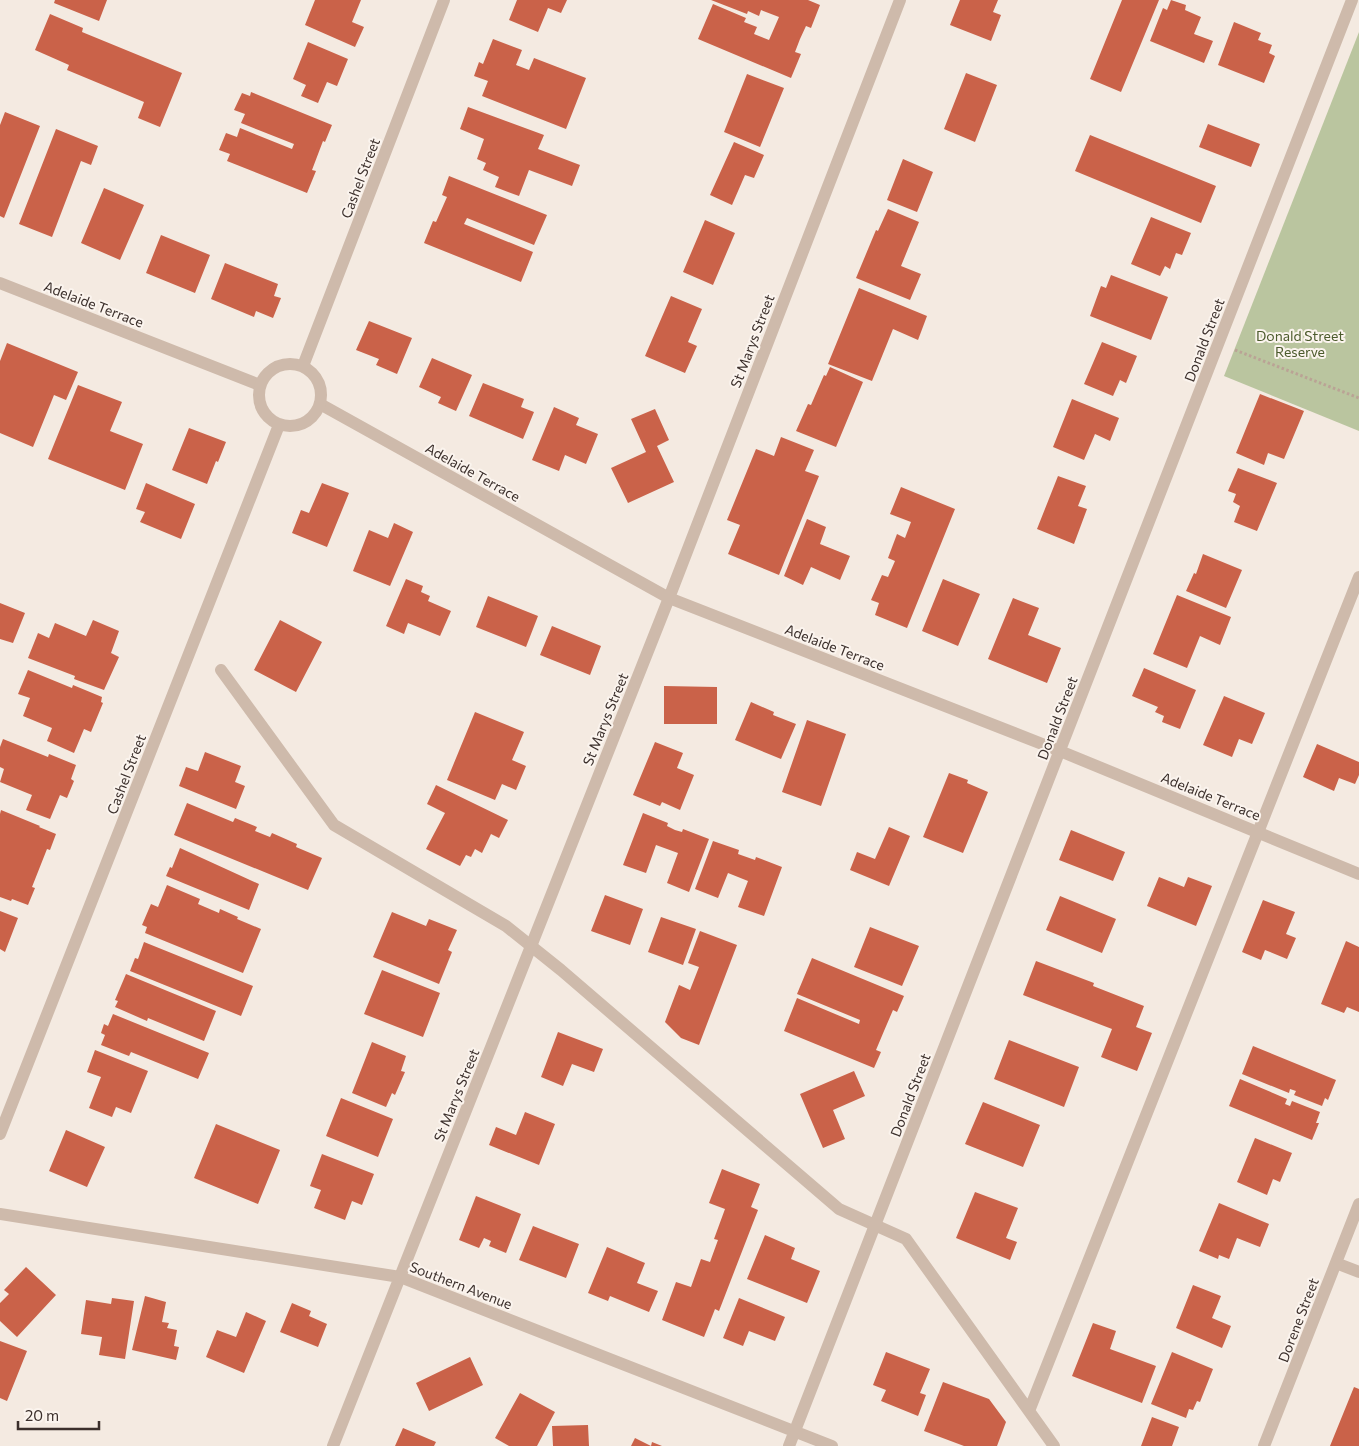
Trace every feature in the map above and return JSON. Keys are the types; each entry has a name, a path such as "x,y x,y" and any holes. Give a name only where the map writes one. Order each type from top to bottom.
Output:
{"street":[{"name":"Cashel Street","path":"303,366 444,0"},
{"name":"St Marys Street","path":"332,1446 669,598 900,0"},
{"name":"Donald Street","path":"789,1446 1218,344 1348,1"},
{"name":"Adelaide Terrace","path":"0,283 260,385"},
{"path":"283,364 303,366 314,375 321,389 320,404 313,416 297,426 279,425 268,417 259,402 260,385 268,373 283,364"},
{"name":"Adelaide Terrace","path":"320,404 669,598 1060,751 1359,874"},
{"name":"Cashel Street","path":"0,1134 279,425"},
{"path":"1029,1411 1359,577"},
{"path":"221,670 334,824 506,926 840,1209 906,1239 1054,1446"},
{"name":"Dorene Street","path":"1264,1446 1359,1204"},
{"name":"Southern Avenue","path":"0,1214 400,1277 832,1446"},
{"path":"1336,1263 1359,1272"}],"path":[{"path":"1218,344 1359,398"}],"green space":[{"name":"Donald Street Reserve","path":"1359,32 1359,431 1224,376"}],"building":[{"path":"55,0 107,0 99,21 54,3"},
{"path":"315,0 361,0 352,22 364,27 355,47 305,25"},
{"path":"517,0 567,0 561,13 548,8 538,32 509,20"},
{"path":"711,0 808,0 820,5 811,28 806,26 800,39 795,52 801,54 791,78 698,39 713,4 746,18 744,22 757,27 754,34 769,40 779,17 761,10 759,16 748,11 747,14"},
{"path":"960,0 998,0 993,12 1001,15 991,41 950,25"},
{"path":"1122,0 1159,0 1121,92 1090,79"},
{"path":"1171,0 1186,5 1185,10 1201,17 1194,34 1213,41 1204,63 1150,41 1163,8 1167,10"},
{"path":"50,14 83,28 82,32 182,73 160,127 138,118 144,102 67,70 69,65 35,50"},
{"path":"1234,22 1261,33 1258,40 1272,45 1269,53 1275,56 1264,83 1218,65"},
{"path":"493,39 522,50 516,65 529,70 534,58 586,78 566,129 482,96 488,81 474,76 479,62 483,64"},
{"path":"308,42 348,59 337,86 327,82 318,103 301,96 306,85 293,79"},
{"path":"966,73 997,85 975,142 944,129"},
{"path":"747,74 784,88 760,147 724,132"},
{"path":"251,92 332,125 325,142 323,141 312,170 316,171 307,193 227,161 230,154 219,150 226,133 237,137 240,128 292,149 294,144 241,123 245,114 234,110 242,93 250,96"},
{"path":"468,107 544,135 538,149 580,165 572,186 529,170 519,196 495,187 499,177 483,170 486,163 477,159 484,139 460,129"},
{"path":"5,112 40,126 4,218 0,216 0,125"},
{"path":"1208,124 1260,144 1251,167 1199,147"},
{"path":"56,129 98,146 91,165 81,161 52,237 19,224"},
{"path":"1090,135 1216,186 1201,223 1075,171"},
{"path":"734,142 764,155 754,178 745,175 732,205 710,195"},
{"path":"903,159 933,172 917,212 887,200"},
{"path":"449,176 547,215 534,245 467,218 464,224 533,252 521,282 424,243 433,221 436,222 447,197 442,195"},
{"path":"104,188 144,205 120,260 81,243"},
{"path":"888,209 919,222 901,266 921,274 910,300 856,278 876,230 878,231"},
{"path":"1151,217 1191,233 1182,255 1176,253 1170,269 1165,266 1160,276 1131,264"},
{"path":"705,220 735,233 713,285 683,272"},
{"path":"161,235 210,255 195,293 146,273"},
{"path":"225,263 278,284 274,296 281,298 273,318 256,311 254,317 211,299"},
{"path":"1111,275 1168,297 1151,340 1090,316 1101,286 1106,288"},
{"path":"859,288 927,316 918,340 893,329 872,381 828,364"},
{"path":"671,296 702,309 688,342 697,346 685,373 645,356"},
{"path":"369,321 412,338 397,374 376,365 379,359 356,350"},
{"path":"1102,342 1137,356 1126,383 1120,380 1113,396 1084,384"},
{"path":"7,343 78,372 66,400 54,395 33,447 0,433 0,361"},
{"path":"432,358 472,375 456,411 438,403 441,397 419,387"},
{"path":"830,367 863,382 836,447 796,431 808,404 811,405 824,375 826,376"},
{"path":"483,383 524,399 521,407 534,412 523,439 469,416"},
{"path":"78,385 122,402 110,431 143,444 125,490 48,459"},
{"path":"1260,394 1304,411 1284,459 1268,453 1264,465 1236,453"},
{"path":"1072,399 1119,418 1110,441 1095,434 1084,460 1053,447"},
{"path":"554,407 579,418 576,425 598,434 586,464 565,455 559,471 532,460"},
{"path":"655,409 669,440 657,446 674,482 628,503 611,468 646,452 631,419"},
{"path":"189,428 226,442 207,484 172,470"},
{"path":"781,437 814,450 805,471 819,476 779,575 728,554 740,525 727,520 756,449 774,456"},
{"path":"1238,468 1277,483 1257,531 1234,522 1240,506 1233,502 1236,494 1228,491"},
{"path":"1058,476 1086,486 1078,506 1087,509 1074,544 1037,529"},
{"path":"146,483 195,504 181,539 140,522 145,512 136,509"},
{"path":"322,483 349,493 327,547 292,533 301,510 309,513"},
{"path":"901,487 955,509 907,628 875,615 879,603 871,600 882,575 888,577 895,561 888,558 897,534 905,538 911,522 890,514"},
{"path":"807,519 826,527 820,544 850,556 840,580 811,567 803,585 784,576"},
{"path":"394,523 413,532 390,586 353,571 369,530 388,538"},
{"path":"1203,554 1242,570 1226,608 1186,591 1194,573 1196,574"},
{"path":"406,579 423,586 421,592 430,596 428,601 451,611 440,636 408,623 404,634 386,626"},
{"path":"943,579 980,594 958,646 922,631"},
{"path":"1177,595 1231,617 1220,645 1200,636 1187,668 1153,654"},
{"path":"488,596 538,616 526,647 476,627"},
{"path":"1013,598 1039,608 1028,635 1061,648 1047,683 988,659"},
{"path":"0,603 25,613 13,643 0,639"},
{"path":"93,620 119,631 111,653 119,657 104,690 74,679 75,676 28,658 38,633 49,638 55,623 86,636"},
{"path":"280,620 322,642 296,692 254,670"},
{"path":"552,626 601,646 590,675 540,655"},
{"path":"1144,668 1196,690 1180,729 1162,722 1164,716 1155,712 1158,707 1132,696"},
{"path":"28,670 72,688 73,685 102,697 101,702 103,703 91,732 84,729 74,753 47,741 52,728 23,716 30,698 18,694"},
{"path":"664,686 717,687 717,724 664,724"},
{"path":"1224,696 1265,713 1252,744 1239,739 1232,757 1203,745"},
{"path":"751,702 774,712 773,715 796,724 781,759 735,740"},
{"path":"475,712 524,732 512,760 526,766 516,790 502,784 495,800 447,780"},
{"path":"807,720 846,734 821,806 782,792"},
{"path":"3,739 48,757 49,754 76,765 71,779 74,781 67,798 60,795 50,819 26,810 32,795 0,782 4,769 0,767 0,747"},
{"path":"655,742 683,753 677,768 694,775 680,810 662,802 660,806 633,795"},
{"path":"1317,744 1359,762 1359,775 1355,784 1339,778 1334,791 1303,777"},
{"path":"205,752 241,766 235,782 245,786 236,809 179,786 186,767 198,771"},
{"path":"949,773 968,780 967,783 988,792 963,853 923,837"},
{"path":"436,785 508,820 499,838 491,834 482,853 475,849 471,857 466,855 460,866 426,849 445,813 427,804"},
{"path":"187,803 233,822 235,818 257,827 255,831 270,837 272,833 297,844 296,847 322,858 308,890 174,835"},
{"path":"1,810 56,834 50,850 47,849 32,887 35,888 28,905 0,897"},
{"path":"643,813 668,823 667,826 675,830 682,832 683,829 709,839 689,892 667,883 678,853 656,845 646,873 623,865"},
{"path":"889,827 910,836 889,886 850,870 857,852 875,859"},
{"path":"1071,830 1125,852 1113,881 1059,860"},
{"path":"713,841 739,850 738,854 755,860 756,857 782,867 764,916 738,907 748,881 728,873 718,898 695,889"},
{"path":"180,848 259,884 249,910 166,876 170,867 172,868"},
{"path":"1159,877 1184,887 1188,877 1212,886 1196,926 1147,906"},
{"path":"167,885 200,899 198,904 219,913 220,909 238,917 237,919 261,929 243,973 145,933 147,927 142,925 151,904 158,907"},
{"path":"605,895 643,909 630,945 591,931"},
{"path":"1060,896 1116,919 1102,953 1046,930"},
{"path":"1263,900 1295,912 1286,934 1296,938 1287,959 1265,950 1261,960 1242,952"},
{"path":"0,911 18,918 5,952 0,949"},
{"path":"392,912 426,926 429,919 457,930 448,950 452,952 439,984 373,957"},
{"path":"661,917 696,929 683,965 648,952"},
{"path":"870,927 919,946 902,986 854,967"},
{"path":"700,931 737,945 699,1045 681,1038 665,1022 679,985 690,990 699,967 688,963"},
{"path":"1346,941 1359,947 1359,1012 1347,1007 1344,1013 1321,1004"},
{"path":"144,942 253,986 241,1016 130,971 135,958 138,959"},
{"path":"812,958 904,996 897,1012 893,1010 876,1050 881,1052 874,1068 784,1031 797,998 859,1024 860,1020 797,994"},
{"path":"1036,961 1094,983 1093,986 1144,1006 1136,1027 1152,1033 1137,1071 1101,1057 1112,1029 1023,995"},
{"path":"382,970 440,993 423,1037 364,1014"},
{"path":"126,974 216,1011 204,1041 148,1018 147,1021 115,1007 118,1001 115,1000"},
{"path":"113,1014 209,1053 198,1079 131,1052 129,1056 101,1045 105,1035 101,1033 104,1024 108,1026"},
{"path":"558,1032 603,1049 594,1072 572,1064 563,1086 541,1077"},
{"path":"1009,1040 1079,1067 1064,1107 994,1079"},
{"path":"372,1042 406,1056 401,1071 405,1072 395,1095 392,1093 386,1107 352,1093"},
{"path":"1253,1046 1336,1080 1328,1100 1325,1098 1322,1106 1294,1095 1296,1091 1290,1089 1289,1093 1242,1074"},
{"path":"95,1050 148,1071 131,1113 116,1107 112,1117 89,1108 101,1077 87,1072"},
{"path":"854,1071 865,1096 833,1110 845,1139 823,1148 800,1094"},
{"path":"1240,1079 1287,1099 1285,1104 1290,1106 1292,1101 1320,1112 1316,1123 1319,1123 1312,1140 1229,1106"},
{"path":"341,1098 393,1119 378,1157 326,1136"},
{"path":"983,1102 1040,1125 1023,1167 965,1144"},
{"path":"525,1112 555,1124 539,1165 489,1145 496,1127 516,1135"},
{"path":"216,1124 280,1150 258,1204 194,1178"},
{"path":"66,1130 105,1147 87,1187 49,1171"},
{"path":"1255,1138 1292,1153 1280,1182 1273,1179 1267,1195 1237,1182"},
{"path":"322,1154 374,1174 362,1205 352,1201 345,1220 314,1208 321,1190 310,1186"},
{"path":"722,1169 760,1184 751,1207 758,1210 719,1311 715,1309 704,1337 662,1320 676,1282 691,1287 701,1259 710,1262 718,1240 714,1239 725,1209 709,1203"},
{"path":"975,1192 1018,1208 1006,1238 1017,1242 1010,1260 956,1238"},
{"path":"476,1196 521,1214 506,1253 489,1246 491,1241 484,1238 479,1248 459,1240"},
{"path":"1219,1203 1269,1224 1260,1247 1237,1238 1229,1259 1219,1255 1218,1259 1199,1251"},
{"path":"533,1226 579,1244 566,1278 519,1260"},
{"path":"765,1235 795,1248 791,1259 820,1271 807,1303 747,1279"},
{"path":"607,1247 645,1263 637,1283 658,1291 649,1312 610,1296 608,1301 588,1293"},
{"path":"26,1267 56,1295 17,1337 0,1321 0,1303 9,1294 4,1290"},
{"path":"1193,1285 1221,1296 1212,1318 1231,1326 1222,1348 1176,1328"},
{"path":"145,1296 166,1302 162,1322 169,1323 167,1328 177,1330 174,1346 179,1347 176,1360 132,1350"},
{"path":"112,1298 134,1301 125,1359 99,1355 102,1337 81,1334 86,1300 111,1304"},
{"path":"739,1298 785,1317 775,1341 749,1331 743,1346 723,1338"},
{"path":"292,1303 311,1311 309,1316 327,1324 318,1347 280,1332"},
{"path":"246,1312 266,1321 244,1373 206,1357 217,1330 236,1337"},
{"path":"1093,1323 1116,1331 1110,1349 1156,1366 1142,1403 1072,1376"},
{"path":"0,1341 27,1351 7,1401 0,1398"},
{"path":"886,1352 930,1369 920,1393 926,1395 918,1416 881,1401 886,1390 873,1385"},
{"path":"1172,1352 1213,1369 1200,1402 1197,1401 1193,1410 1189,1409 1186,1418 1151,1404"},
{"path":"470,1357 483,1385 429,1411 416,1383"},
{"path":"943,1382 989,1399 1006,1422 997,1446 964,1446 924,1431"},
{"path":"1354,1387 1359,1389 1359,1446 1330,1446"},
{"path":"520,1393 555,1412 537,1446 509,1446 495,1438"},
{"path":"1152,1417 1179,1427 1172,1446 1141,1446"},
{"path":"588,1425 589,1446 553,1446 552,1426"},
{"path":"403,1428 436,1442 434,1446 395,1446"},
{"path":"635,1438 651,1446 631,1446"},
{"path":"652,1442 662,1446 651,1446"}]}
